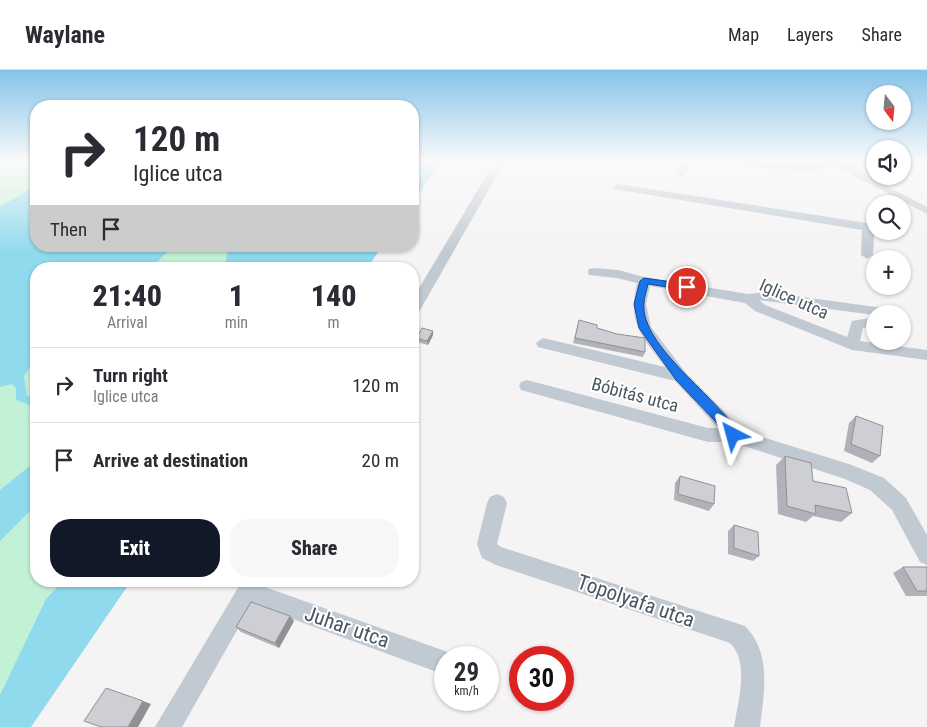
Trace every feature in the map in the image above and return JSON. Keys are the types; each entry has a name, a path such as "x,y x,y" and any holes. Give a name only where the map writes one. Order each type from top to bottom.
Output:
{"street":[{"path":"419,300 483,192"},
{"path":"648,192 866,225"},
{"path":"891,192 924,209"},
{"path":"911,212 924,209"},
{"name":"Iglice utca","path":"594,272 618,274 644,281 749,299 760,308 852,345 923,355"},
{"path":"644,281 639,304 644,328 680,377 720,417 733,435 850,472 877,484 899,504 927,555"},
{"path":"749,299 756,296 766,296 866,315"},
{"path":"852,345 857,324 866,321"},
{"path":"543,343 680,377"},
{"path":"911,346 923,355"},
{"name":"Bóbitás utca","path":"527,386 708,436 733,435"},
{"name":"Topolyafa utca","path":"497,503 487,544 489,551 496,555 737,634 744,639 751,652 751,690 747,727"},
{"path":"168,727 250,587"},
{"name":"Juhar utca","path":"254,587 434,659"}],"green space":[{"path":"0,192 30,192 30,252 357,252 349,262 30,262 30,587 84,587 0,702"}],"water":[{"path":"25,192 30,192 30,252 167,252 157,262 30,262 30,368 24,376 27,396 30,396 30,405 16,400 16,388 12,384 0,387 0,207"},
{"path":"228,252 378,252 372,262 226,262"},
{"path":"30,466 30,511 0,541 0,490"},
{"path":"57,587 127,587 31,727 0,727 0,695 46,599"}],"building":[{"path":"579,320 597,325 597,328 617,334 645,338 645,352 575,338"},
{"path":"422,328 433,331 427,341 419,339 419,333"},
{"path":"856,416 883,426 880,456 851,444"},
{"path":"785,456 811,463 813,481 846,488 852,513 815,505 816,514 787,506"},
{"path":"680,476 715,486 714,504 678,494"},
{"path":"734,525 758,532 759,556 734,548"},
{"path":"903,567 927,567 927,591 917,591"},
{"path":"251,602 290,616 275,643 236,627"},
{"path":"106,688 143,701 128,727 101,727 84,721"}],"route":[{"path":"687,287 644,281 639,304 640,318 644,328 658,349 680,377 720,417 733,435"}]}
